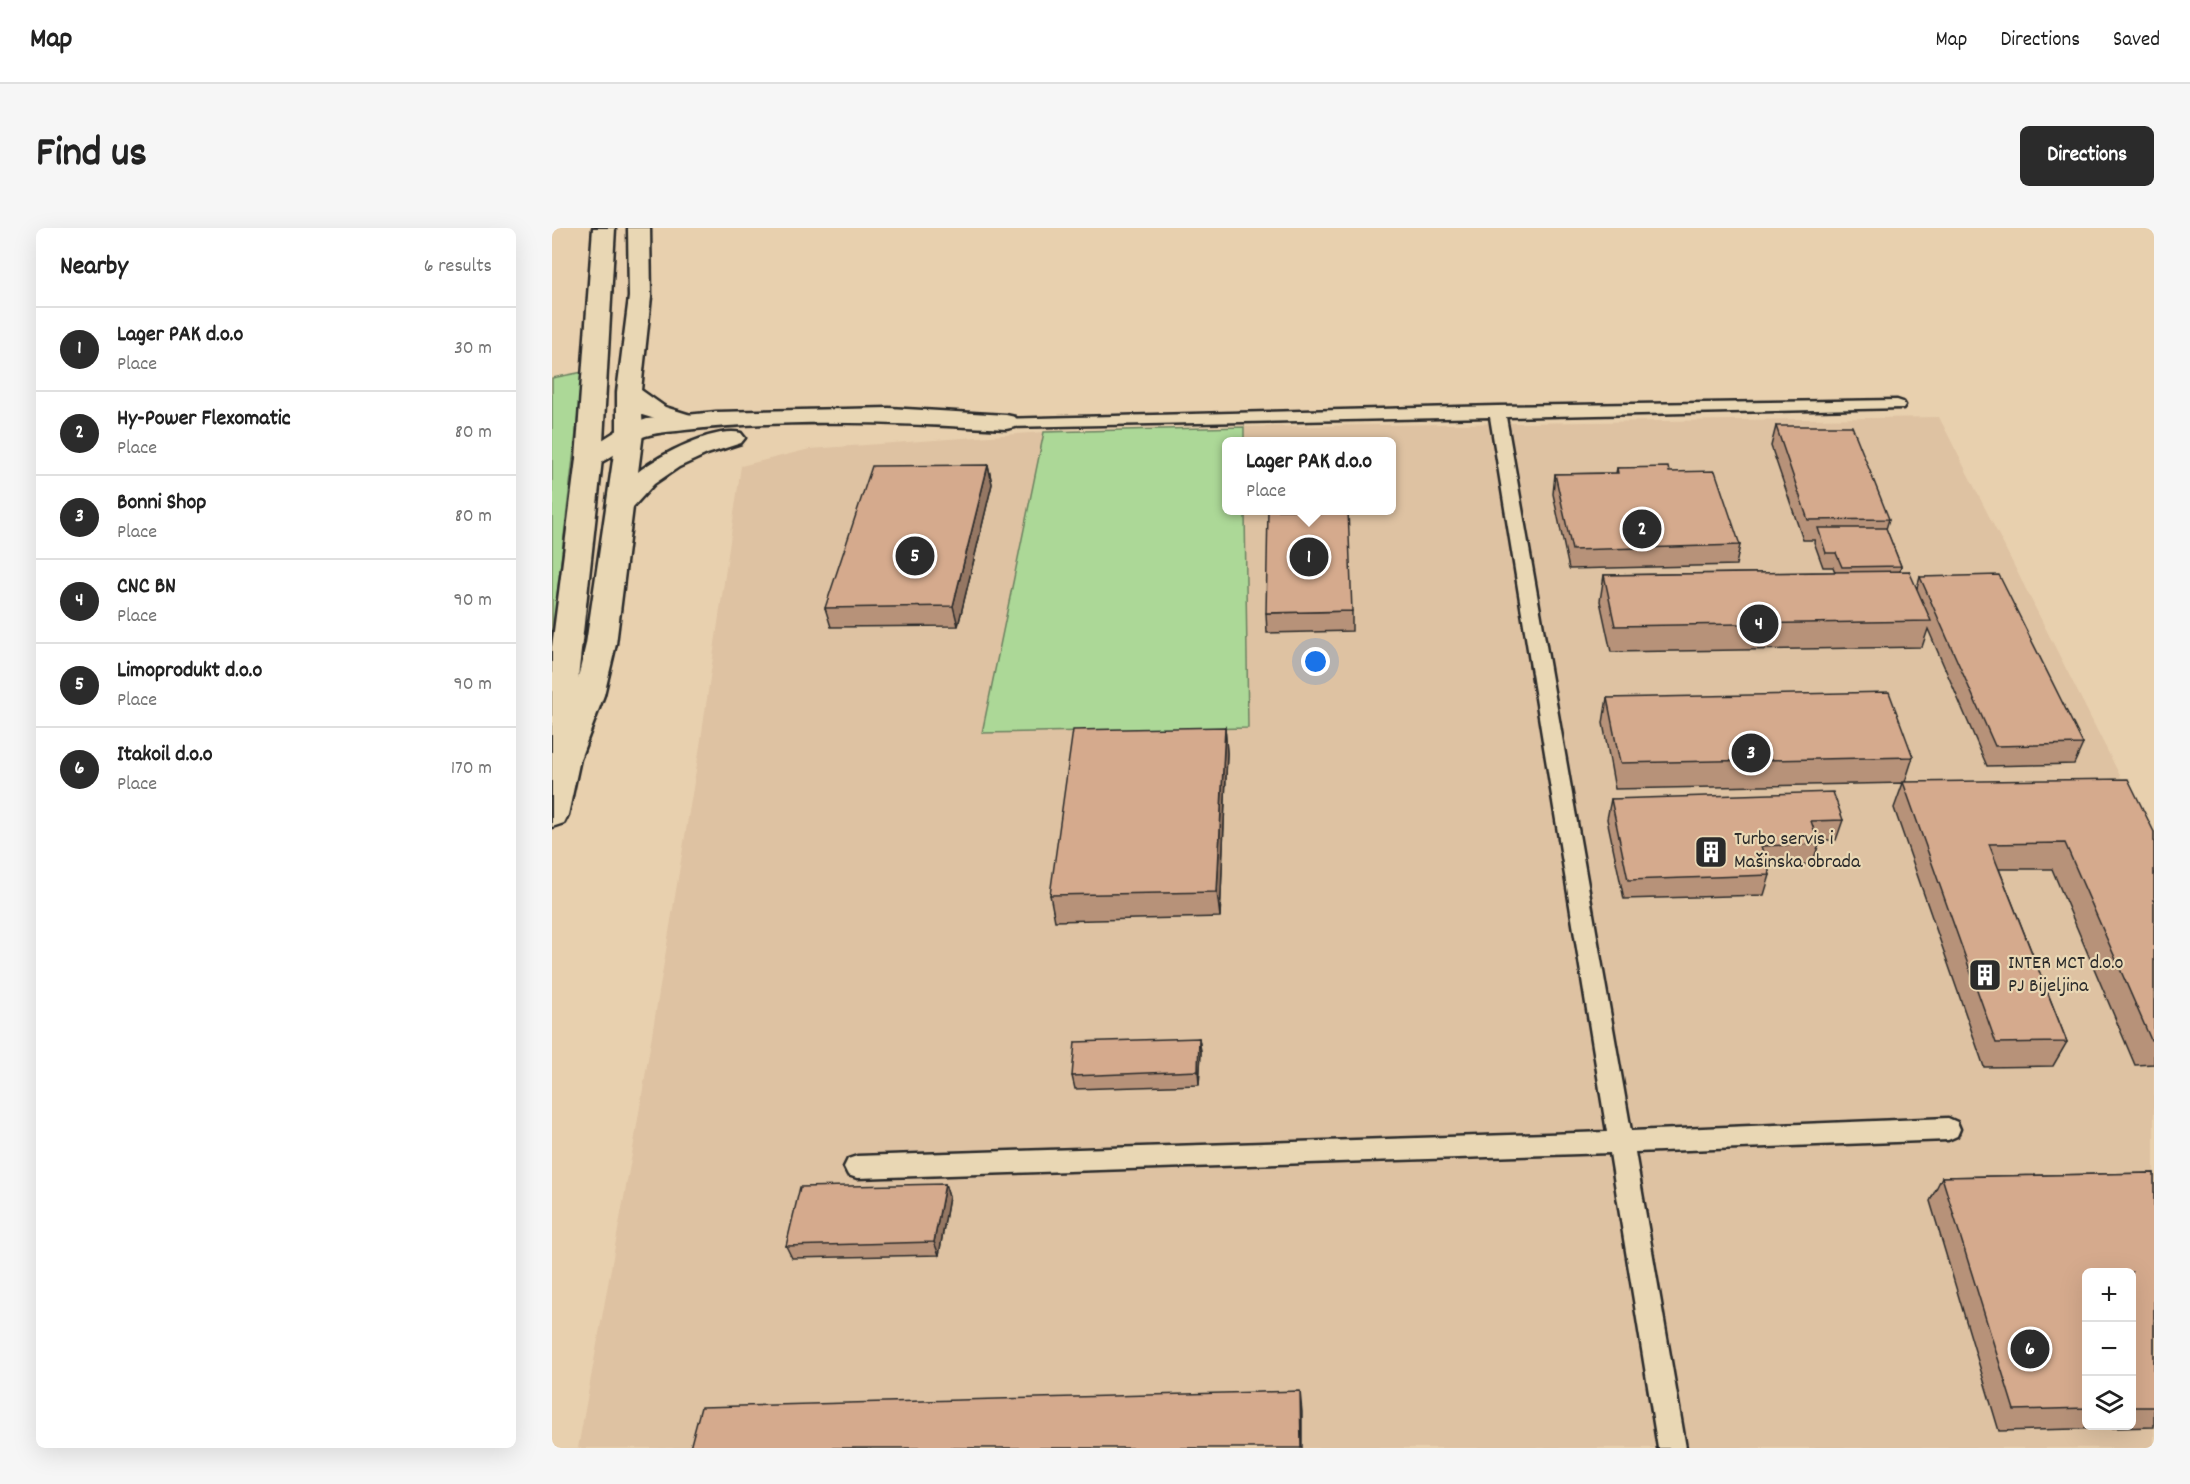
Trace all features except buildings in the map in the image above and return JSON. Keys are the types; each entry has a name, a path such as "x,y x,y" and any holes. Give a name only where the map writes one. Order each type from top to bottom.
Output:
{"main road":[{"path":"564,759 564,678 589,459 604,228"},
{"path":"552,815 564,759 589,695 601,644 630,433 629,392 640,297 639,228"},
{"path":"629,392 644,408 688,422"},
{"path":"592,412 643,440 732,438 1006,422"},
{"path":"589,459 630,433 647,427 688,422 780,417 890,415 1006,422"},
{"path":"621,506 638,484 660,466 697,448 732,438"}],"lane":[{"path":"1006,422 1897,405"},
{"path":"1497,411 1672,1448"},
{"path":"857,1167 1948,1129"}],"shaded area":[{"path":"1939,417 2154,843 2154,1448 578,1448 634,1143 700,746 741,466 810,449 1044,432 983,733 1248,728 1245,515 1396,515 1396,437 1244,437 1244,427"}],"green space":[{"path":"583,372 552,640 552,378"},
{"path":"1244,427 1244,437 1222,437 1222,515 1245,515 1248,728 982,733 1044,432"}],"place":[{"name":"Hy-Power Flexomatic","path":"1642,529"},
{"name":"Limoprodukt d.o.o","path":"915,556"},
{"name":"Lager PAK d.o.o","path":"1309,557"},
{"name":"CNC BN","path":"1759,624"},
{"name":"Bonni Shop","path":"1751,753"},
{"name":"Turbo servis i Mašinska obrada","path":"1711,852"},
{"name":"INTER MCT d.o.o PJ Bijeljina","path":"1985,975"},
{"name":"Itakoil d.o.o","path":"2030,1349"}]}
